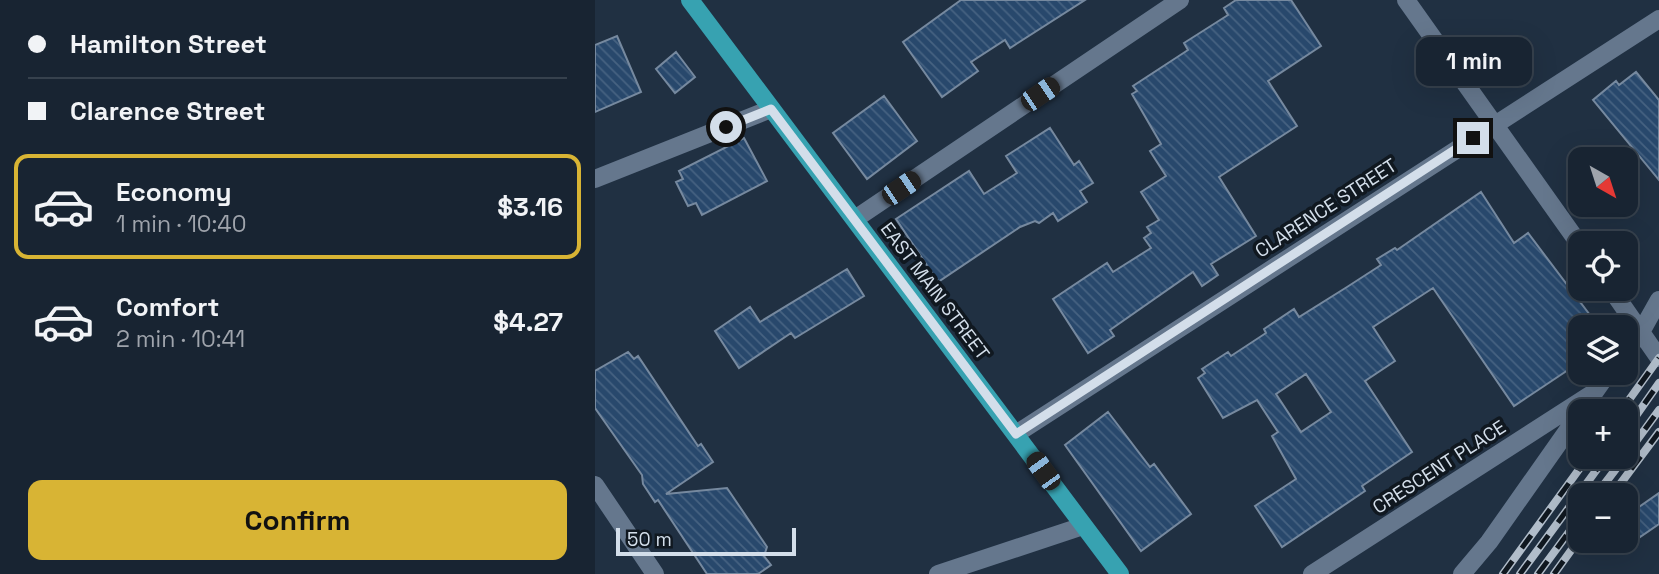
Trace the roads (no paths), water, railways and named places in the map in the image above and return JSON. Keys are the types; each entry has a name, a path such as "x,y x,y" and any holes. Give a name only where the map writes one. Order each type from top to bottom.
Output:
{"main road":[{"name":"EAST MAIN STREET","path":"690,0 1120,574"}],"street":[{"path":"855,219 1179,0"},
{"path":"1406,0 1571,231"},
{"name":"CLARENCE STREET","path":"1016,434 1659,19"},
{"path":"595,180 771,109"},
{"path":"1638,336 1659,300"},
{"path":"1619,301 1659,358"},
{"path":"1462,574 1489,541 1598,385"},
{"name":"CRESCENT PLACE","path":"1312,574 1590,395"},
{"path":"595,485 655,574"},
{"path":"938,574 1083,526"}],"railway":[{"path":"1630,399 1659,358"},
{"path":"1638,413 1659,383"},
{"path":"1638,439 1659,410"},
{"path":"1621,483 1659,432"},
{"path":"1503,574 1579,469"},
{"path":"1520,574 1597,469"},
{"path":"1605,483 1616,469"},
{"path":"1538,574 1568,533"},
{"path":"1554,574 1569,553"}]}
